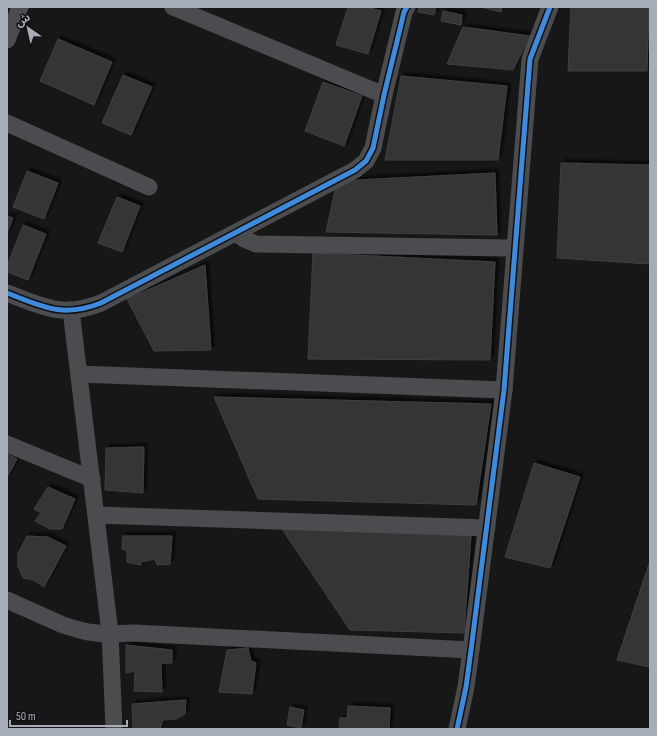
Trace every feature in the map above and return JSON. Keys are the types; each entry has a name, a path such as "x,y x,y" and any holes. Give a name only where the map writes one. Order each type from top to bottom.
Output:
{"street":[{"path":"7,40 20,7"},
{"path":"172,7 384,95"},
{"path":"7,293 55,310 89,308 355,170 366,161 373,148 404,12 407,7"},
{"path":"457,729 466,687 504,390 530,59 550,7"},
{"path":"7,123 150,187"},
{"path":"236,232 244,239 256,244 515,248"},
{"path":"71,310 110,633 114,729"},
{"path":"79,374 504,390"},
{"path":"7,444 92,479"},
{"path":"96,516 487,528"},
{"path":"7,600 63,625 88,632 105,634 150,634 471,650"}],"building":[{"path":"348,7 367,7 381,11 368,54 336,45"},
{"path":"419,7 436,7 434,15 418,12"},
{"path":"481,7 502,7 501,12"},
{"path":"571,7 649,7 647,71 568,71"},
{"path":"443,11 462,15 461,25 441,21"},
{"path":"463,27 530,36 513,70 447,64"},
{"path":"58,39 112,62 94,105 40,81"},
{"path":"123,75 152,87 131,135 102,123"},
{"path":"401,76 507,86 498,160 385,160"},
{"path":"323,82 362,96 344,146 305,131"},
{"path":"561,163 650,165 650,264 557,258"},
{"path":"27,171 58,183 44,219 13,207"},
{"path":"495,173 497,235 326,232 337,181"},
{"path":"117,197 140,206 122,252 98,243"},
{"path":"7,216 13,218 7,233"},
{"path":"23,225 46,234 28,280 7,272 7,266"},
{"path":"313,253 495,262 490,360 308,359"},
{"path":"205,265 211,350 154,351 127,299"},
{"path":"214,397 491,404 476,505 258,499"},
{"path":"144,447 143,493 105,490 106,448"},
{"path":"7,454 17,459 7,477"},
{"path":"534,463 580,477 550,568 505,557"},
{"path":"48,487 75,499 62,529 50,529 35,521 41,513 34,509"},
{"path":"282,529 471,536 464,633 350,630"},
{"path":"27,536 48,537 66,546 44,587 33,580 23,578 18,566 18,554"},
{"path":"123,536 172,536 170,564 157,565 155,559 140,562 141,565 127,562 127,551 122,549"},
{"path":"650,561 650,667 617,660"},
{"path":"126,645 172,650 172,663 161,663 162,692 134,691 135,671 126,673"},
{"path":"248,648 251,661 256,663 252,694 219,692 227,650"},
{"path":"186,700 185,714 176,719 163,720 160,729 133,729 132,704"},
{"path":"348,706 390,708 389,729 339,729 340,718 347,718"},
{"path":"290,707 304,710 301,728 287,725"}],"cycle path":[{"path":"7,293 32,303 53,309 75,310 101,303 355,170 366,161 373,148 404,12 407,7"},
{"path":"457,729 466,687 504,390 530,59 550,7"}]}
